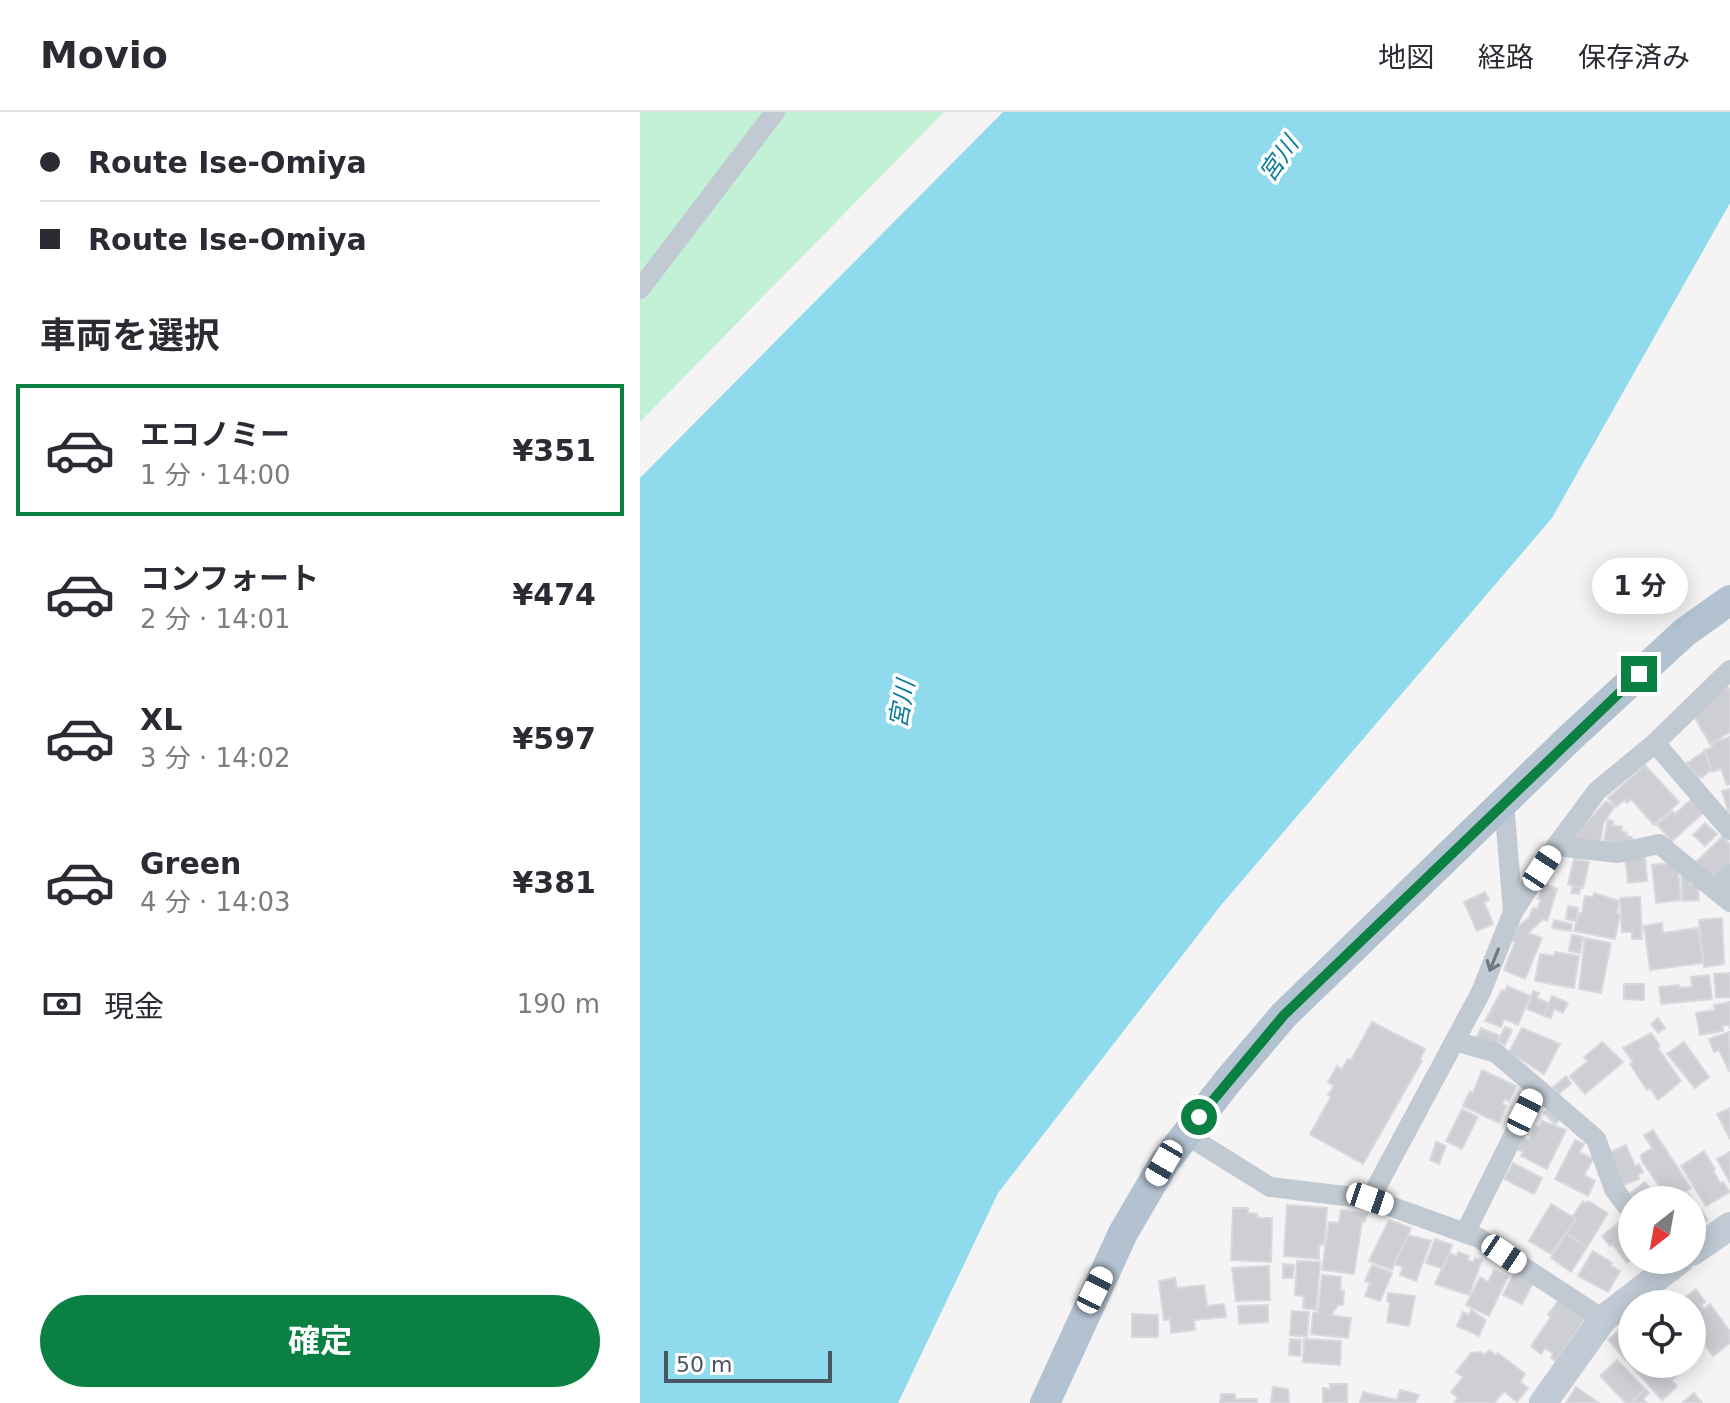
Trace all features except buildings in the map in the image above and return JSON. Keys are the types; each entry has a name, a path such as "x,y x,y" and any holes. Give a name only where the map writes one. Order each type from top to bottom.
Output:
{"main road":[{"path":"1045,1403 1123,1233 1164,1163 1284,1015 1685,632 1730,600"}],"street":[{"path":"640,289 775,112"},
{"path":"1370,1199 1481,992 1513,912 1556,846 1597,791 1655,743 1730,672"},
{"path":"1655,743 1730,830"},
{"path":"1504,802 1513,912"},
{"path":"1556,846 1618,853 1659,844 1723,896 1730,874"},
{"path":"1455,1041 1496,1053 1596,1139 1618,1194"},
{"path":"1465,1233 1537,1088"},
{"path":"1185,1134 1270,1187 1370,1199 1479,1238 1603,1319"},
{"path":"1706,1241 1730,1226"},
{"path":"1543,1403 1603,1319 1659,1274"}],"green space":[{"path":"640,112 944,112 640,422"}],"water":[{"name":"宮川","path":"1003,112 1730,112 1730,203 1552,518 1222,904 998,1193 898,1403 640,1403 640,478"}],"route":[{"path":"1199,1117 1284,1015 1639,674"}]}
